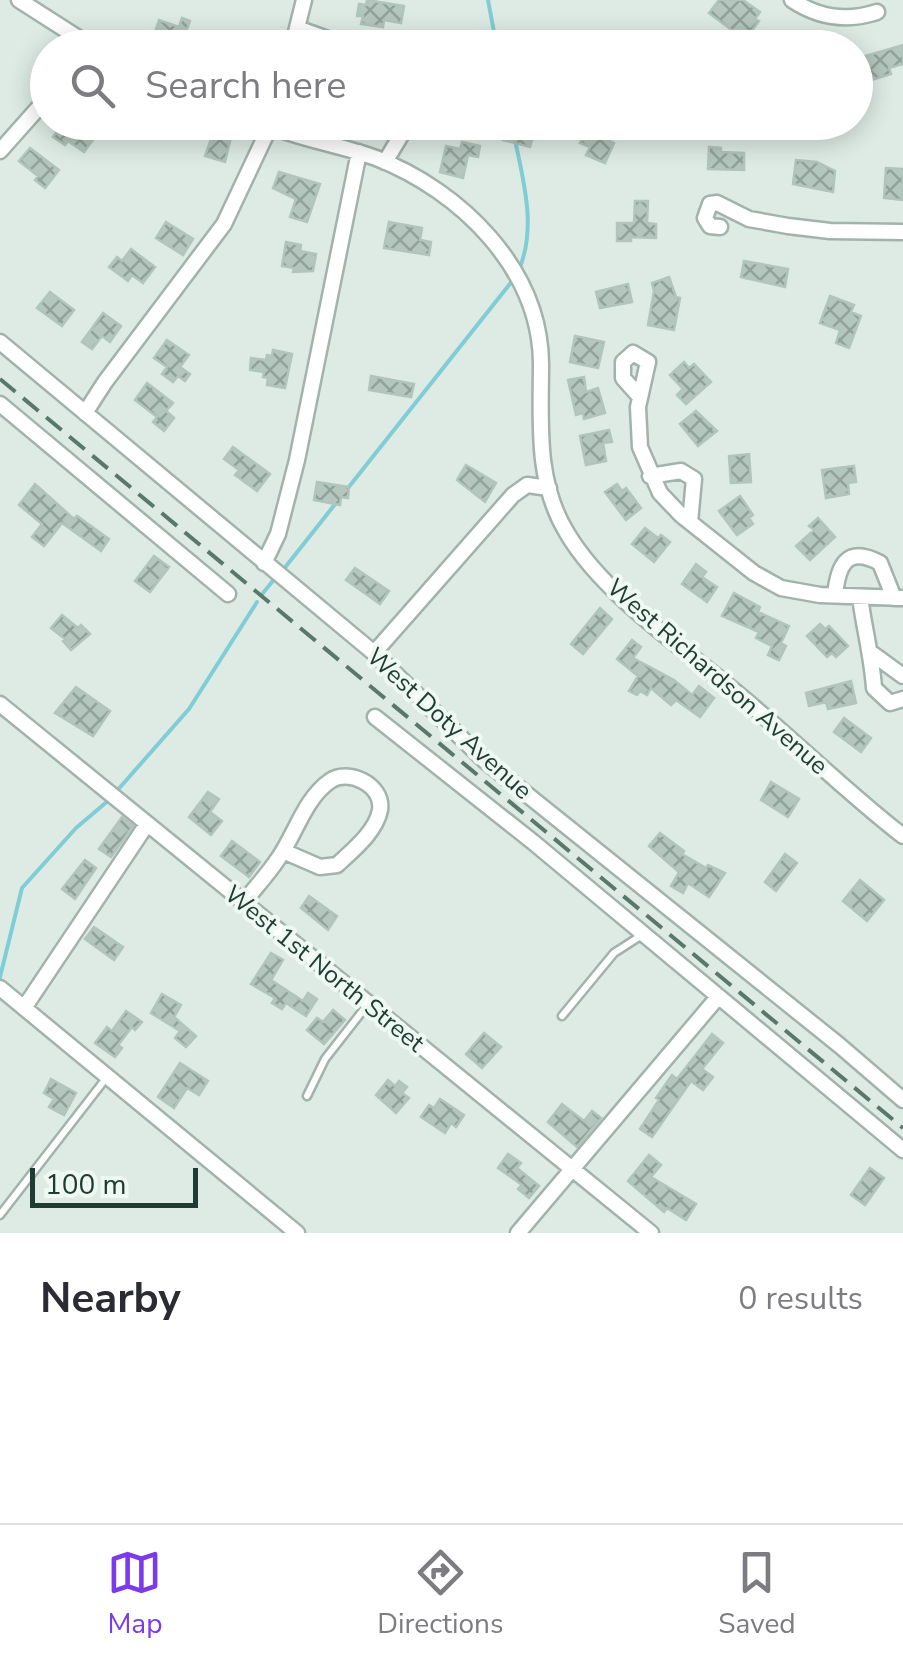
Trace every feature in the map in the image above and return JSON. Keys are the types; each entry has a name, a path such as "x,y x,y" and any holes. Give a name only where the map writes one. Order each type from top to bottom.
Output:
{"street":[{"path":"19,0 66,30"},
{"path":"303,30 297,28 304,0"},
{"path":"792,0 824,16 844,18 877,12"},
{"path":"2,145 30,116"},
{"path":"85,413 214,240 261,140"},
{"name":"West Richardson Avenue","path":"320,140 385,162 430,188 495,242 521,280 538,322 540,437 549,488 566,532 596,570 652,624 903,836"},
{"path":"385,162 398,140"},
{"path":"264,563 278,534 297,460 359,152"},
{"path":"720,227 710,226 704,218 710,204 723,205 749,219 788,226 903,232"},
{"name":"West Doty Avenue","path":"0,342 374,653 484,760 839,1044 903,1100"},
{"path":"640,396 640,447 650,476 666,501 690,522 772,584 835,596 898,598 880,563 857,556 846,560 840,568 835,596"},
{"path":"0,404 228,594"},
{"path":"650,476 672,470 694,479 690,522"},
{"path":"374,653 513,495 528,486 549,488"},
{"path":"860,597 877,694 890,703 903,699"},
{"path":"870,651 903,676"},
{"name":"West 1st North Street","path":"0,704 651,1233"},
{"path":"375,717 903,1150"},
{"path":"244,902 283,851 327,782 339,776 354,778 378,794 380,808 372,826 337,865 320,867 283,851"},
{"path":"24,1008 147,824"},
{"path":"0,988 297,1233"},
{"path":"518,1233 718,997"}],"lane":[{"path":"562,1016 614,954 643,934"},
{"path":"307,1096 325,1059 368,1004"},
{"path":"0,1214 108,1076"}],"building":[{"path":"367,0 404,6 401,23 384,20 383,27 361,24 363,16 357,16 359,4 366,5"},
{"path":"719,0 743,0 760,12 752,30 732,30 709,13"},
{"path":"182,18 190,21 187,30 156,29 159,20 179,27"},
{"path":"903,45 903,64 889,68 891,74 873,80 873,54"},
{"path":"58,140 93,140 84,152 68,141 65,145"},
{"path":"211,140 230,140 225,162 205,156"},
{"path":"503,140 532,140 530,147"},
{"path":"462,142 480,146 478,157 468,155 463,178 440,172 446,146 460,149"},
{"path":"580,143 614,143 605,163 586,155 590,147"},
{"path":"709,147 744,153 744,170 708,169"},
{"path":"30,148 59,170 45,188 35,180 38,176 19,161"},
{"path":"796,160 817,162 835,171 833,192 793,184"},
{"path":"886,168 903,169 902,200 884,198"},
{"path":"279,172 320,184 307,222 290,217 296,199 273,188"},
{"path":"635,201 648,201 647,223 656,224 656,238 617,241 617,223 634,223"},
{"path":"166,222 193,239 183,255 156,238"},
{"path":"389,222 422,228 420,240 431,242 429,255 384,248"},
{"path":"286,242 301,245 300,251 316,254 313,271 293,272 294,268 282,266"},
{"path":"131,249 155,267 143,283 132,275 128,281 109,267 117,257 122,261"},
{"path":"744,261 788,269 785,287 741,277"},
{"path":"669,277 676,297 680,298 674,330 648,325 652,283"},
{"path":"628,284 632,302 600,308 596,292"},
{"path":"50,292 74,310 62,326 37,308"},
{"path":"830,296 854,305 851,312 861,316 849,348 836,343 840,330 820,323"},
{"path":"103,313 121,326 110,342 102,336 92,349 82,342"},
{"path":"575,336 604,342 598,368 570,362"},
{"path":"167,340 189,355 180,367 190,374 185,381 178,376 173,382 162,374 167,367 154,358"},
{"path":"273,350 292,354 285,388 267,385 264,372 250,370 251,358 266,360"},
{"path":"684,362 689,368 694,364 711,382 686,404 677,395 683,389 670,375"},
{"path":"371,376 414,384 411,397 369,390"},
{"path":"584,377 586,392 598,388 605,413 584,419 583,413 576,415 568,380"},
{"path":"147,383 173,403 166,411 174,418 164,431 153,422 157,417 135,400"},
{"path":"696,411 717,431 698,446 680,424"},
{"path":"609,430 612,442 603,443 606,461 586,465 580,436"},
{"path":"233,447 270,474 257,491 235,475 239,470 224,459"},
{"path":"749,454 751,482 731,483 729,456"},
{"path":"466,465 496,483 485,502 457,480"},
{"path":"854,466 856,482 848,483 849,494 826,498 822,470"},
{"path":"317,482 349,487 348,498 341,497 340,505 314,500"},
{"path":"35,484 74,519 77,516 109,539 101,551 62,523 44,546 32,537 42,524 19,505"},
{"path":"617,484 622,491 626,488 641,508 626,520 605,492"},
{"path":"740,496 753,515 749,518 753,524 737,535 719,511"},
{"path":"818,518 835,537 810,560 796,546 814,530 809,526"},
{"path":"645,528 670,542 654,562 632,544"},
{"path":"154,556 169,567 150,592 135,581"},
{"path":"696,564 706,572 702,577 717,587 707,602 682,584"},
{"path":"355,568 389,591 380,604 346,580"},
{"path":"734,593 760,607 758,612 789,626 779,660 768,655 772,646 756,638 759,632 722,616"},
{"path":"600,608 612,619 583,654 571,644"},
{"path":"62,615 90,634 71,650 51,628"},
{"path":"820,624 825,629 829,626 848,646 836,657 832,653 827,657 807,636"},
{"path":"632,640 641,647 633,658 674,680 692,695 699,686 714,698 700,717 676,700 671,705 651,688 647,695 629,691 638,676 617,659"},
{"path":"851,681 856,703 828,709 826,702 809,706 806,693"},
{"path":"76,687 110,711 93,736 55,713"},
{"path":"844,718 871,738 861,752 834,732"},
{"path":"771,782 799,799 788,817 761,800"},
{"path":"208,792 219,799 210,812 222,821 211,835 189,817"},
{"path":"122,817 133,826 111,857 99,849"},
{"path":"660,833 684,851 682,854 706,868 708,865 725,873 709,897 688,883 683,893 671,886 679,872 649,846"},
{"path":"232,841 260,862 249,877 221,856"},
{"path":"785,854 797,863 776,891 765,882"},
{"path":"85,860 96,868 75,899 62,889"},
{"path":"860,880 884,900 867,921 843,901"},
{"path":"309,896 337,916 328,930 301,908"},
{"path":"94,927 123,947 114,960 85,939"},
{"path":"271,953 283,960 271,980 303,1001 308,993 317,999 306,1016 286,1003 282,1009 272,1003 275,998 251,984"},
{"path":"162,994 181,1005 174,1017 196,1036 186,1047 175,1038 180,1031 151,1013"},
{"path":"333,1010 345,1020 324,1044 307,1030 317,1018 323,1022"},
{"path":"126,1011 142,1022 135,1030 132,1027 118,1045 122,1048 115,1057 95,1043 107,1027 112,1031"},
{"path":"484,1033 501,1047 482,1068 466,1054"},
{"path":"712,1034 723,1043 702,1069 713,1077 703,1090 691,1081 652,1137 640,1129 672,1075 677,1079"},
{"path":"180,1063 208,1081 199,1095 187,1088 174,1108 158,1097"},
{"path":"51,1079 76,1093 64,1115 49,1107 54,1099 44,1093"},
{"path":"388,1080 395,1086 399,1081 407,1087 402,1093 409,1098 396,1113 376,1095"},
{"path":"440,1099 464,1115 456,1127 451,1123 445,1133 421,1117 429,1105 434,1108"},
{"path":"562,1104 584,1121 592,1111 601,1118 577,1147 548,1122"},
{"path":"508,1154 521,1163 517,1168 539,1186 529,1198 518,1189 522,1185 498,1168"},
{"path":"649,1155 661,1165 651,1177 696,1204 686,1220 667,1208 664,1212 628,1181"},
{"path":"870,1168 884,1178 865,1205 851,1195"}],"waterway":[{"path":"488,0 494,30"},
{"path":"515,140 528,223 518,272"},
{"path":"348,488 513,280"},
{"path":"283,570 336,503"},
{"path":"263,593 276,577"},
{"path":"115,793 189,709 257,602"},
{"path":"0,977 22,888 76,828 109,800"}],"railway":[{"path":"0,379 903,1128"}]}
